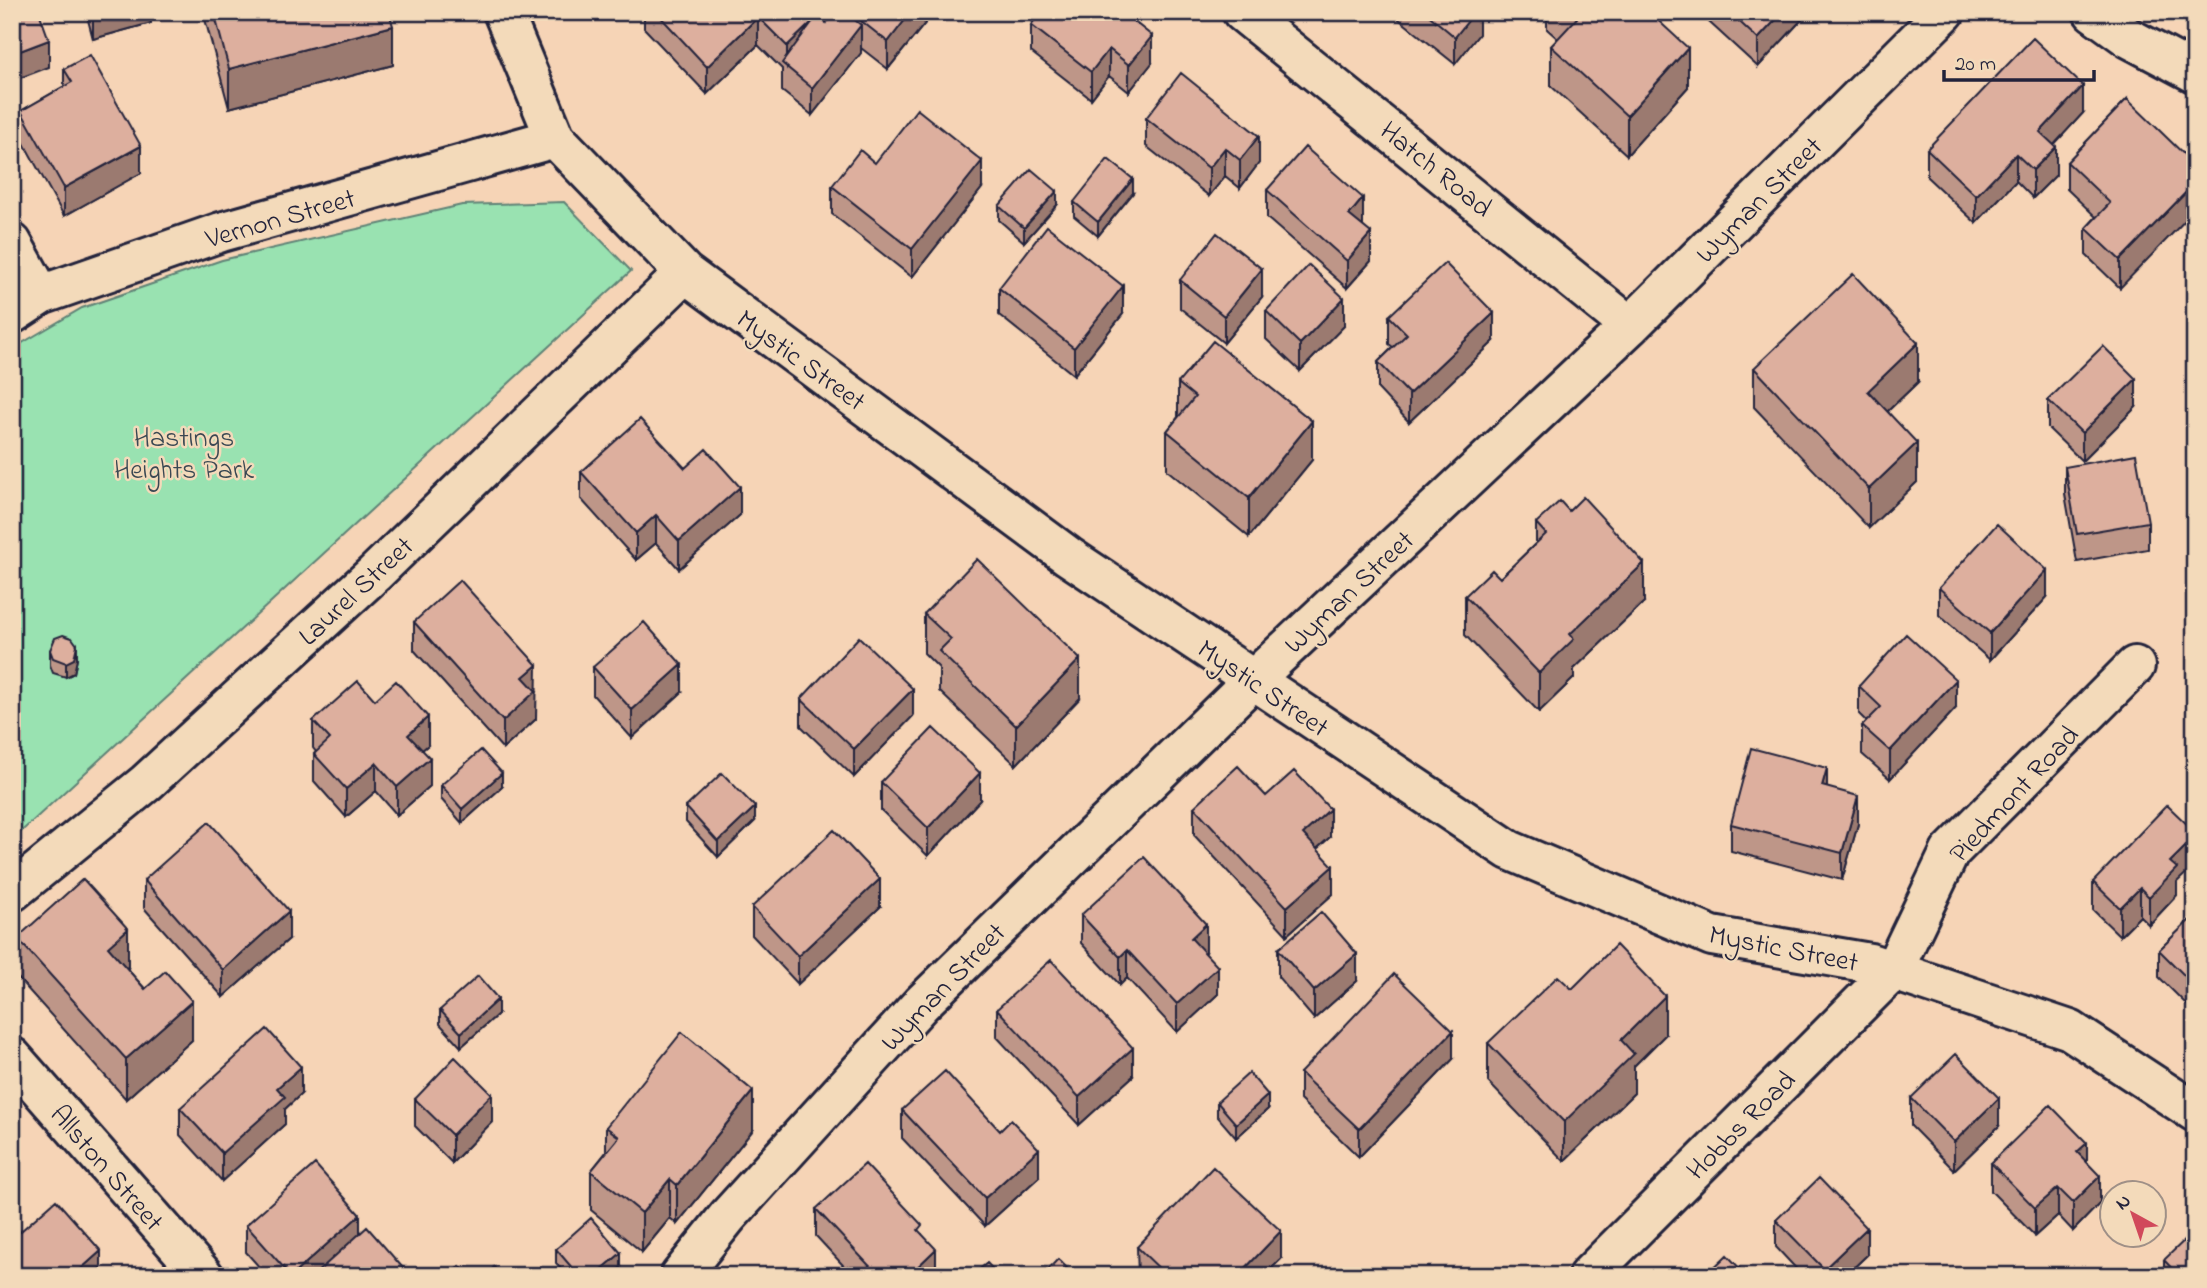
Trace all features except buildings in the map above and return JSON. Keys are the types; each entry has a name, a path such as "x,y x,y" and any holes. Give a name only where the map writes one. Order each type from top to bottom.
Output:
{"street":[{"name":"Mystic Street","path":"503,12 555,138 685,273 1068,556 1509,850 1712,936 1870,963 2070,1030 2195,1112"},
{"name":"Hatch Road","path":"1242,12 1630,326"},
{"name":"Wyman Street","path":"680,1276 728,1216 921,1004 1252,680 1630,326 1945,12"},
{"path":"2092,12 2129,38 2195,73"},
{"name":"Vernon Street","path":"26,305 221,232 555,138"},
{"path":"12,243 26,305"},
{"name":"Laurel Street","path":"12,892 146,783 374,574 685,273"},
{"name":"Piedmont Road","path":"1893,971 1950,852 2135,666"},
{"name":"Hobbs Road","path":"1588,1276 1893,971"},
{"name":"Allston Street","path":"12,1057 204,1276"}],"green space":[{"name":"Hastings Heights Park","path":"564,202 631,271 12,840 12,349 82,308 222,260 462,205"}]}
